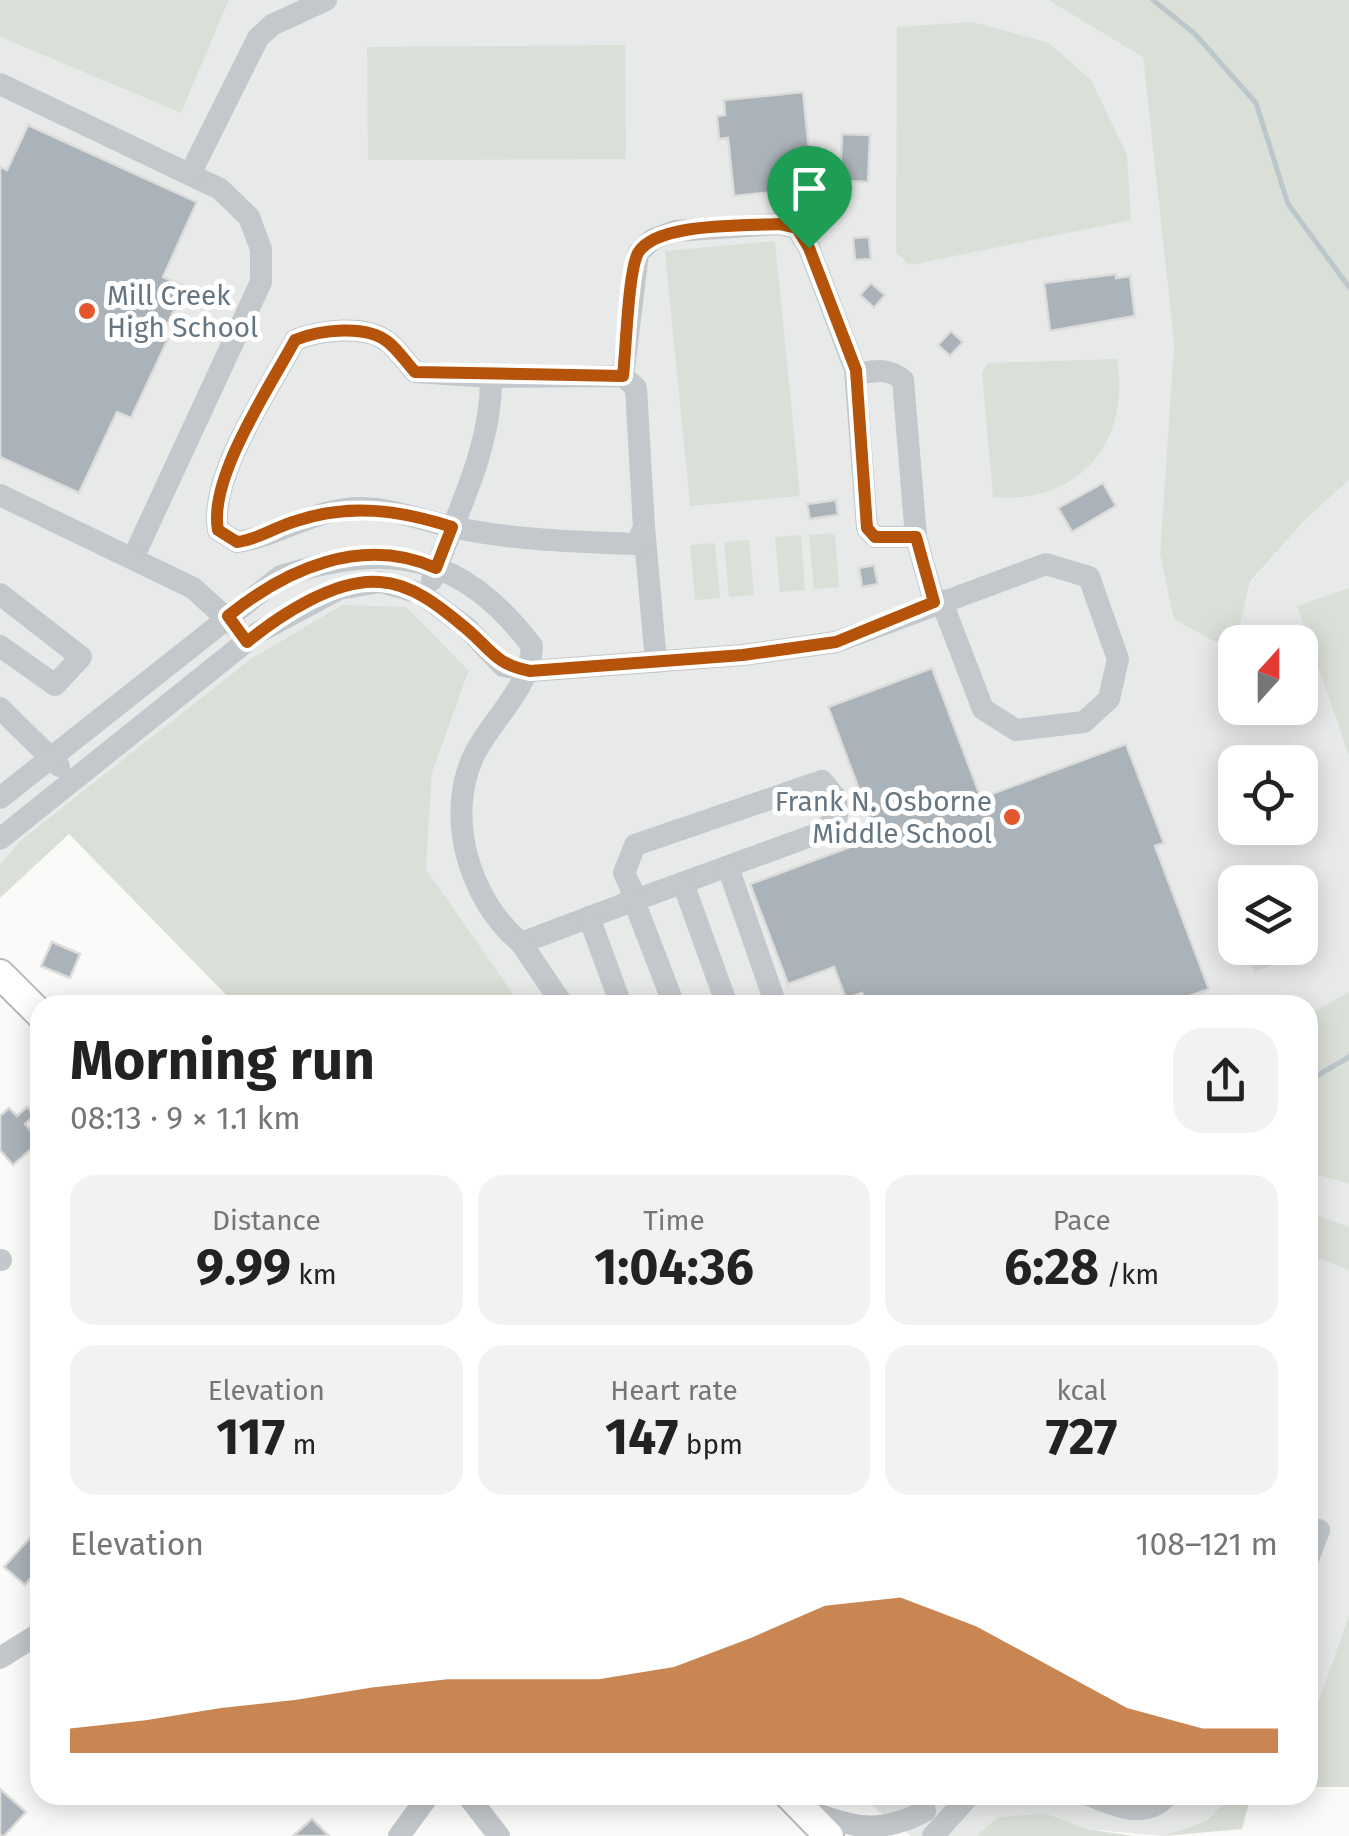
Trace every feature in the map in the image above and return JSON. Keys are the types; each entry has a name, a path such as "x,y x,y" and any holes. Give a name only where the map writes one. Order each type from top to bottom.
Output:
{"main road":[{"path":"0,974 30,1004"},
{"path":"799,1805 829,1836"}],"street":[{"path":"190,174 258,38 272,25 326,0"},
{"path":"0,84 220,188 249,217 261,249 261,282 133,558"},
{"path":"623,376 638,253 654,238 676,231 779,224 797,228 809,248 856,374 867,528 875,537 916,537"},
{"path":"644,527 636,544 573,542 452,527 412,514 358,508 294,521 262,538 237,542 218,530 214,511 225,476 295,340 309,334 365,331 386,340 415,372 492,377 623,376 636,388 656,662"},
{"path":"0,839 247,642 339,589 380,582 426,598 466,627 503,666 530,671 836,642 938,601 1046,564 1089,577 1118,659 1109,700 1084,722 1016,730 983,710 938,601 916,537 903,380 894,372 879,370 856,374"},
{"path":"426,598 492,419 492,377"},
{"path":"0,495 194,588 228,616 247,642"},
{"path":"0,798 282,576 332,559 378,555 436,568 467,582 504,610 532,646 530,671 474,755 461,796 462,840 482,894 556,995"},
{"path":"0,646 55,685 81,657 4,605"},
{"path":"0,708 71,780"},
{"path":"521,943 589,917 630,902 728,867 822,832 837,816 836,798 822,780 634,845 624,873 633,892 630,902 670,995"},
{"path":"728,867 773,995"},
{"path":"683,883 723,995"},
{"path":"589,917 616,995"},
{"path":"0,1658 30,1640"},
{"path":"399,1836 422,1805"},
{"path":"476,1805 499,1836"},
{"path":"805,1805 879,1830 934,1816"},
{"path":"1113,1805 1125,1810 1151,1805"},
{"path":"905,1836 934,1816"},
{"path":"923,1836 934,1816"}],"shaded area":[{"path":"0,0 229,0 181,113 0,37"},
{"path":"229,0 1048,0 1143,56 1174,344 1160,554 1218,630 1218,725 1318,725 1318,625 1240,625 1250,583 1305,520 1349,480 1349,992 1318,1009 1318,995 514,995 426,869 432,773 469,672 20,841 0,865 0,37 181,113"},
{"path":"1048,0 1349,0 1349,480 1305,520 1250,582 1240,625 1218,625 1218,643 1174,619 1160,554 1174,344 1143,57"},
{"path":"973,22 1049,43 1091,80 1127,155 1131,220 910,265 896,253 897,27"},
{"path":"625,45 626,159 368,160 367,47"},
{"path":"775,241 800,496 690,506 665,251"},
{"path":"1117,359 1119,389 1115,417 1106,442 1092,462 1073,479 1050,491 1023,497 993,497 982,372 988,363"},
{"path":"835,533 839,587 814,589 809,535"},
{"path":"801,535 805,590 780,592 775,537"},
{"path":"749,540 754,595 729,597 724,542"},
{"path":"715,543 720,598 695,600 690,545"},
{"path":"1349,588 1349,755 1318,666 1318,625 1304,625 1297,606"},
{"path":"342,605 406,607 469,671 432,773 426,869 514,995 226,995 69,834 0,898 0,865 20,841 251,659"},
{"path":"1251,965 1273,965 1254,972"},
{"path":"1349,992 1349,1184 1318,1175 1318,1009"},
{"path":"1318,1175 1349,1184 1349,1615 1318,1703"},
{"path":"1318,1216 1349,1227 1349,1270 1318,1258"},
{"path":"1349,1615 1349,1787 1318,1787 1318,1703"},
{"path":"871,1805 1222,1805 1206,1821 1163,1836 1086,1829 1045,1813 998,1817 976,1836 911,1836"},
{"path":"1222,1805 1248,1805 1242,1829 1163,1836 1206,1821"},
{"path":"1045,1813 1086,1829 1134,1836 976,1836 998,1817"}],"building":[{"path":"803,92 813,188 734,196 728,138 719,139 717,116 725,115 724,100"},
{"name":"Mill Creek High School","path":"28,125 197,202 163,277 185,286 162,336 168,339 131,418 117,412 79,493 0,457 0,167 7,170"},
{"path":"842,134 870,135 868,182 840,181"},
{"path":"869,237 871,259 855,260 853,238"},
{"path":"1116,274 1116,278 1130,276 1135,316 1050,331 1044,283"},
{"path":"871,283 885,295 874,308 860,295"},
{"path":"951,331 963,342 950,356 938,345"},
{"path":"1103,483 1116,506 1072,532 1058,508"},
{"path":"836,500 838,515 810,519 807,504"},
{"path":"874,565 878,584 862,587 859,568"},
{"name":"Frank N. Osborne Middle School","path":"932,668 981,798 1126,744 1164,843 1155,846 1209,989 1192,995 844,995 834,967 788,984 750,884 877,837 828,707"},
{"path":"52,942 80,954 70,978 41,966"},
{"path":"27,1107 30,1110 30,1120 25,1124 30,1130 30,1150 13,1165 0,1150 0,1116 9,1108 17,1116"},
{"path":"30,1538 30,1579 25,1585 4,1567"},
{"path":"0,1789 26,1812 4,1836 0,1836"},
{"path":"312,1819 329,1836 293,1836"}],"waterway":[{"path":"1153,0 1195,34 1256,103 1288,204 1349,287"},
{"path":"1318,1075 1349,1057"}],"place":[{"name":"Mill Creek High School","path":"87,311"},
{"name":"Frank N. Osborne Middle School","path":"1012,817"}],"route":[{"path":"779,224 797,228 809,248 856,370 867,528 875,537 916,537 934,602 836,642 743,655 530,671 503,666 466,627 420,593 380,582 339,589 305,605 247,642 228,616 282,576 332,559 378,555 436,568 452,527 412,514 358,508 294,521 262,538 237,542 218,530 214,511 225,476 295,340 309,334 365,331 386,340 415,372 492,377 623,376 638,253 654,238 676,231 779,224"}]}
